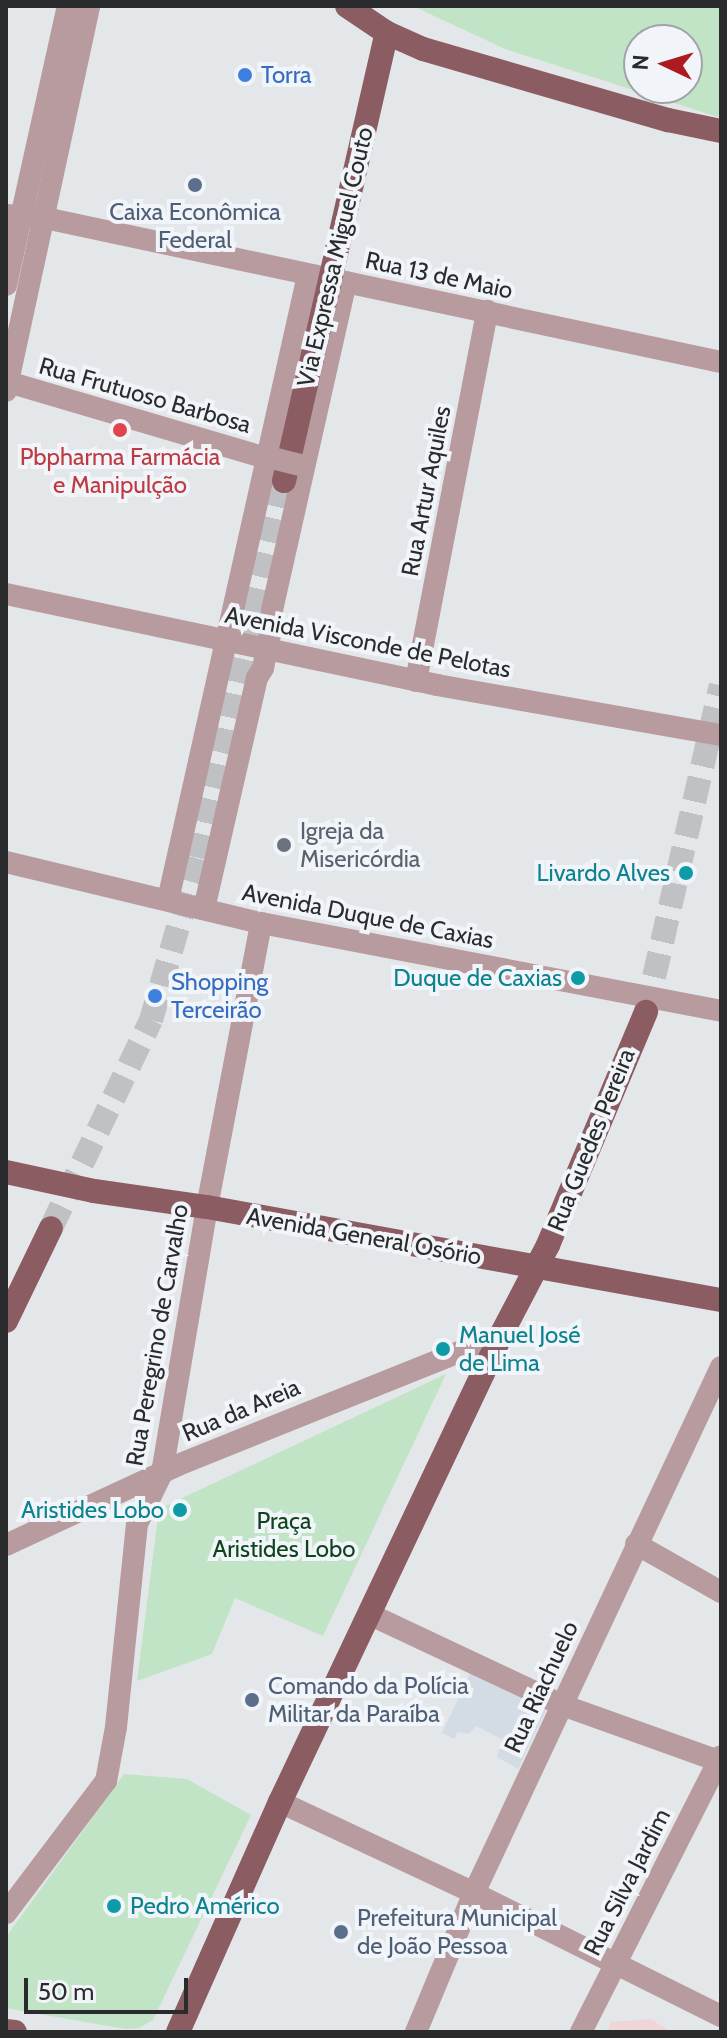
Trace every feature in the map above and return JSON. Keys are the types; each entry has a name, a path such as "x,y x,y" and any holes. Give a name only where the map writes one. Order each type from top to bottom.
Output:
{"main road":[{"path":"347,6 387,33 459,61 721,131"},
{"name":"Via Expressa Miguel Couto","path":"292,473 328,279 387,33"},
{"name":"Rua Guedes Pereira","path":"536,1268 646,1012"},
{"name":"Avenida General Osório","path":"6,1172 94,1191 207,1207 721,1300"},
{"path":"6,1321 51,1228"},
{"path":"178,2032 280,1802 501,1335 536,1268"},
{"path":"6,2031 15,2032"}],"street":[{"path":"7,387 24,216 68,6"},
{"path":"6,285 24,216 89,6"},
{"name":"Rua 13 de Maio","path":"24,216 721,362"},
{"path":"168,900 270,458 328,279"},
{"path":"204,909 260,664 328,279"},
{"name":"Rua Artur Aquiles","path":"416,681 487,311"},
{"name":"Rua Frutuoso Barbosa","path":"7,387 270,458 292,473"},
{"name":"Avenida Visconde de Pelotas","path":"6,594 226,640 260,664 416,681 721,735"},
{"path":"197,770 234,778"},
{"name":"Avenida Duque de Caxias","path":"6,862 261,923 721,1011"},
{"name":"Rua Peregrino de Carvalho","path":"6,1913 106,1781 116,1727 137,1524 162,1473 207,1207 261,923"},
{"name":"Rua da Areia","path":"6,1545 162,1473 400,1373 501,1335"},
{"name":"Rua Riachuelo","path":"416,2032 474,1893 721,1367"},
{"path":"636,1544 721,1592"},
{"path":"371,1615 562,1705 720,1760"},
{"name":"Rua Silva Jardim","path":"581,2032 720,1760"},
{"path":"280,1802 474,1893 721,2016"}],"shaded area":[{"path":"471,1671 549,1705 518,1769 497,1757 502,1739 476,1726 469,1734 457,1732 455,1739 442,1733"},
{"path":"650,2019 672,2032 608,2032 610,2022"}],"green space":[{"path":"413,6 721,6 721,118 677,104 703,104 703,24 623,24 623,87 505,49"},
{"name":"Praça Aristides Lobo","path":"446,1374 323,1636 235,1598 212,1654 137,1681 159,1509"},
{"path":"124,1774 187,1779 251,1815 153,2020 139,2028 125,2029 6,2008 6,1937"}],"tunnel":[{"path":"51,1228 151,1020 198,858 284,481"},
{"path":"646,1012 721,685"}],"place":[{"name":"Torra","path":"245,75"},
{"name":"Caixa Econômica Federal","path":"195,185"},
{"name":"Pbpharma Farmácia e Manipulção","path":"120,430"},
{"name":"Igreja da Misericórdia","path":"284,845"},
{"name":"Livardo Alves","path":"686,873"},
{"name":"Duque de Caxias","path":"578,978"},
{"name":"Shopping Terceirão","path":"155,996"},
{"name":"Manuel José de Lima","path":"443,1349"},
{"name":"Aristides Lobo","path":"180,1510"},
{"name":"Comando da Polícia Militar da Paraíba","path":"252,1700"},
{"name":"Pedro Américo","path":"114,1906"},
{"name":"Prefeitura Municipal de João Pessoa","path":"341,1932"}]}
